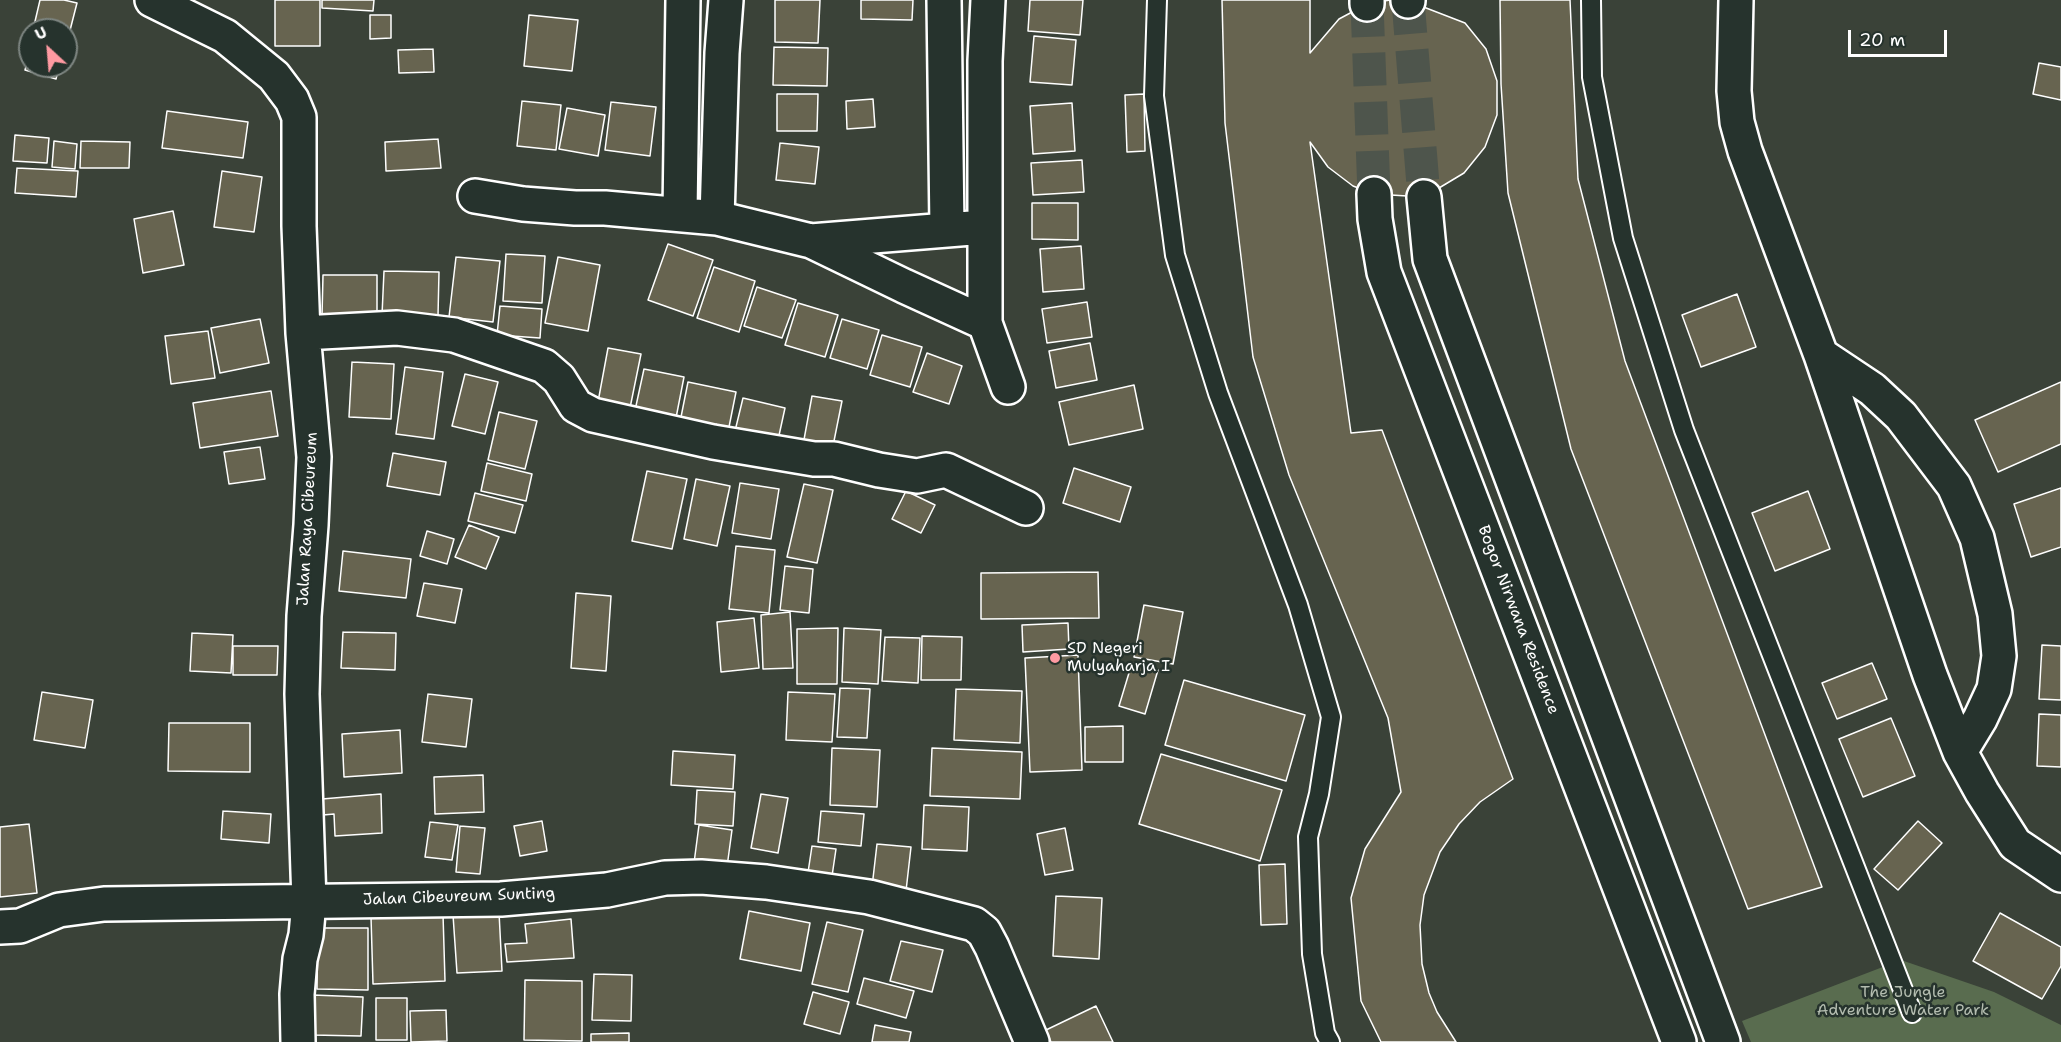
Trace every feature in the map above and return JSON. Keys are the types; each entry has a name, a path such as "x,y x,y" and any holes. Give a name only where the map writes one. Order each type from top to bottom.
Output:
{"street":[{"name":"Jalan Raya Cibeureum","path":"152,0 225,36 274,76 292,100 299,117 299,226 303,333 314,457 304,616 302,694 309,902 297,994 298,1042"},
{"path":"680,214 683,0"},
{"path":"717,218 722,53 726,0"},
{"path":"944,0 947,229"},
{"path":"987,0 984,227 986,323 1008,387"},
{"path":"1736,0 1734,91 1737,122 1745,152 1821,355 1930,675 1960,752 2015,844 2061,875"},
{"name":"Bogor Nirwana Residence","path":"1374,194 1375,219 1384,272 1679,1042"},
{"path":"475,196 523,204 605,208 717,218 811,241 986,323"},
{"path":"1424,197 1430,259 1723,1042"},
{"path":"811,241 984,227"},
{"path":"303,333 397,328 454,335 544,366 559,380 576,406 593,416 713,442 814,459 834,459 917,476 946,470 1026,508"},
{"path":"1821,355 1872,389 1901,416 1954,486 1977,538 1995,614 1999,656 1994,689 1980,719 1960,752"},
{"name":"Jalan Cibeureum Sunting","path":"0,927 20,926 59,910 104,904 501,899 607,890 664,878 701,877 766,882 869,897 974,924 984,932 1032,1042"}],"lane":[{"path":"1157,0 1154,96 1175,255 1218,393 1298,605 1331,717 1319,795 1308,837 1312,954 1325,1033 1330,1042"},
{"path":"1591,0 1592,77 1623,238 1669,385 1688,441 1912,1013"}],"green space":[{"name":"The Jungle Adventure Water Park","path":"1901,960 1994,992 2061,1025 2061,1042 1751,1042 1742,1021"}],"building":[{"path":"40,0 64,0 77,3 73,18 36,18"},
{"path":"275,0 320,0 320,46 275,46"},
{"path":"322,0 374,0 373,11 322,8"},
{"path":"775,0 820,0 818,43 775,42"},
{"path":"861,0 913,0 912,20 861,19"},
{"path":"1030,0 1083,0 1080,35 1028,31"},
{"path":"1222,0 1310,0 1310,53 1339,19 1367,4 1390,0 1408,1 1465,23 1486,49 1497,81 1497,115 1485,147 1464,173 1424,197 1374,194 1353,186 1328,167 1310,142 1351,433 1382,430 1513,779 1480,802 1459,824 1440,852 1424,895 1420,925 1422,964 1429,993 1437,1012 1456,1042 1381,1042 1361,1001 1351,898 1365,849 1401,792 1388,718 1289,475 1253,357 1225,123"},
{"path":"1500,0 1570,0 1578,179 1625,361 1822,887 1748,909 1571,449 1508,193 1501,84"},
{"path":"370,15 391,15 391,38 370,39"},
{"path":"529,15 578,20 572,71 524,66"},
{"path":"1034,36 1076,40 1072,85 1030,82"},
{"path":"774,47 828,48 827,86 773,85"},
{"path":"433,49 434,72 399,73 398,50"},
{"path":"2039,63 2061,67 2061,100 2033,94"},
{"path":"777,94 818,94 817,131 777,131"},
{"path":"1144,94 1145,151 1127,152 1125,95"},
{"path":"873,99 875,127 847,129 846,101"},
{"path":"522,101 561,105 556,150 517,146"},
{"path":"611,102 656,107 650,156 605,150"},
{"path":"1072,103 1075,151 1033,154 1030,106"},
{"path":"567,108 605,115 598,156 559,149"},
{"path":"167,111 248,122 243,158 162,148"},
{"path":"15,135 49,138 47,163 13,161"},
{"path":"438,139 441,168 386,171 385,142"},
{"path":"54,141 77,144 75,169 52,167"},
{"path":"81,141 130,142 129,168 80,168"},
{"path":"780,143 819,147 815,184 776,180"},
{"path":"1082,160 1084,192 1033,195 1031,163"},
{"path":"17,168 78,171 76,197 15,193"},
{"path":"222,171 262,177 254,232 214,227"},
{"path":"1032,203 1078,203 1078,240 1032,239"},
{"path":"173,211 184,265 143,273 134,219"},
{"path":"668,244 713,260 693,316 648,300"},
{"path":"1081,246 1084,289 1043,292 1040,249"},
{"path":"506,254 545,256 542,303 503,301"},
{"path":"456,257 500,261 493,322 449,317"},
{"path":"558,257 600,265 588,331 545,323"},
{"path":"714,267 755,281 739,332 697,318"},
{"path":"384,271 439,272 438,316 382,315"},
{"path":"323,275 377,275 377,316 322,316"},
{"path":"757,287 796,300 782,338 744,326"},
{"path":"1737,294 1756,347 1701,367 1682,315"},
{"path":"1087,302 1092,337 1047,343 1042,309"},
{"path":"798,303 838,315 825,357 785,345"},
{"path":"500,306 542,309 540,338 497,335"},
{"path":"260,319 269,363 220,373 211,328"},
{"path":"842,319 879,330 867,369 830,358"},
{"path":"208,331 215,378 171,384 165,336"},
{"path":"882,335 922,347 910,387 870,375"},
{"path":"1090,343 1097,380 1056,388 1049,351"},
{"path":"608,348 641,354 630,408 598,402"},
{"path":"927,353 962,366 949,404 913,392"},
{"path":"352,362 394,364 391,419 349,417"},
{"path":"405,367 443,372 434,439 396,434"},
{"path":"644,369 684,377 675,423 634,415"},
{"path":"465,374 498,382 485,434 452,426"},
{"path":"688,382 736,392 728,432 680,422"},
{"path":"2061,382 2061,444 1998,472 1975,420"},
{"path":"1134,385 1143,429 1069,445 1059,402"},
{"path":"271,391 278,436 200,448 193,403"},
{"path":"812,396 842,401 832,451 803,445"},
{"path":"743,398 785,408 778,440 735,431"},
{"path":"499,412 537,421 525,469 488,460"},
{"path":"260,447 265,479 229,484 224,452"},
{"path":"393,453 446,462 440,495 387,486"},
{"path":"487,463 532,474 526,501 481,491"},
{"path":"1074,468 1131,487 1120,522 1063,503"},
{"path":"647,471 687,479 672,549 632,541"},
{"path":"696,479 730,486 717,546 684,539"},
{"path":"740,483 779,489 771,539 732,533"},
{"path":"804,484 833,490 817,563 787,557"},
{"path":"2061,488 2061,547 2031,557 2014,504"},
{"path":"906,491 935,505 921,533 892,519"},
{"path":"1808,491 1830,549 1775,571 1752,513"},
{"path":"475,493 523,505 515,533 468,521"},
{"path":"469,525 499,537 486,569 455,557"},
{"path":"427,531 454,539 447,564 420,556"},
{"path":"736,546 775,550 769,613 729,609"},
{"path":"343,551 411,559 406,598 339,591"},
{"path":"785,566 813,569 809,613 780,610"},
{"path":"1098,572 1099,618 981,619 981,573"},
{"path":"424,583 462,589 455,623 417,616"},
{"path":"576,593 611,596 606,671 571,668"},
{"path":"1144,605 1183,612 1173,664 1134,657"},
{"path":"790,612 793,668 763,669 761,615"},
{"path":"754,618 759,668 721,672 717,622"},
{"path":"1068,623 1069,649 1023,652 1022,625"},
{"path":"838,628 837,684 797,684 797,629"},
{"path":"844,628 881,630 878,684 842,682"},
{"path":"343,632 396,633 395,670 341,668"},
{"path":"192,633 233,635 231,673 190,671"},
{"path":"922,636 962,637 961,680 921,680"},
{"path":"885,637 920,638 918,683 882,681"},
{"path":"2042,645 2061,646 2061,700 2039,699"},
{"path":"233,646 278,646 277,675 233,675"},
{"path":"1078,655 1082,770 1030,772 1025,658"},
{"path":"1132,663 1158,670 1145,714 1119,706"},
{"path":"1872,663 1887,699 1837,719 1822,683"},
{"path":"1184,680 1305,715 1286,781 1165,745"},
{"path":"840,688 870,689 867,738 837,737"},
{"path":"956,689 1022,691 1020,743 954,740"},
{"path":"42,692 93,700 85,748 34,740"},
{"path":"788,692 835,694 832,742 786,740"},
{"path":"428,694 472,699 466,747 422,742"},
{"path":"2039,714 2061,715 2061,767 2037,766"},
{"path":"1891,718 1915,776 1863,797 1839,739"},
{"path":"169,723 250,723 250,772 168,771"},
{"path":"1123,726 1123,762 1085,762 1085,727"},
{"path":"400,730 402,773 344,777 342,734"},
{"path":"832,748 880,750 877,807 830,805"},
{"path":"932,748 1022,752 1020,799 930,796"},
{"path":"673,751 735,755 733,789 671,785"},
{"path":"1161,754 1282,790 1260,861 1139,824"},
{"path":"483,775 484,812 435,814 434,777"},
{"path":"697,790 735,792 733,826 695,824"},
{"path":"381,794 382,833 335,836 334,814 323,815 322,799"},
{"path":"761,794 788,798 778,853 751,848"},
{"path":"924,805 969,807 967,851 922,849"},
{"path":"223,811 271,814 269,843 221,839"},
{"path":"821,811 864,814 861,846 818,842"},
{"path":"542,821 547,851 520,856 514,826"},
{"path":"1918,821 1942,843 1898,890 1874,869"},
{"path":"430,822 458,825 452,860 425,857"},
{"path":"29,824 37,893 0,897 0,827"},
{"path":"699,825 732,830 727,867 694,863"},
{"path":"460,826 485,828 480,874 456,872"},
{"path":"1065,828 1073,870 1045,875 1037,834"},
{"path":"877,844 911,847 906,891 872,887"},
{"path":"812,846 836,849 831,883 807,879"},
{"path":"1285,864 1287,924 1261,925 1259,865"},
{"path":"1056,896 1102,898 1099,959 1053,956"},
{"path":"749,911 810,923 801,971 740,959"},
{"path":"499,912 502,971 457,973 453,915"},
{"path":"2000,913 2061,947 2061,966 2042,999 1973,961"},
{"path":"443,914 445,981 373,984 371,917"},
{"path":"571,919 574,958 507,962 505,944 527,943 525,924"},
{"path":"827,922 863,930 848,992 812,984"},
{"path":"318,928 368,928 368,990 317,989"},
{"path":"901,941 943,950 932,992 890,981"},
{"path":"594,974 632,975 631,1021 592,1020"},
{"path":"864,978 914,991 906,1018 857,1004"},
{"path":"525,980 582,981 582,1041 524,1040"},
{"path":"813,992 849,1002 840,1034 804,1024"},
{"path":"313,995 363,997 361,1036 312,1035"},
{"path":"376,998 407,998 407,1040 376,1040"},
{"path":"1096,1006 1113,1042 1051,1042 1046,1030"},
{"path":"446,1010 447,1041 411,1042 410,1011"},
{"path":"875,1025 911,1032 909,1042 872,1042"},
{"path":"629,1033 629,1042 591,1042 591,1034"}],"tunnel":[{"path":"1408,1 1424,197"},
{"path":"1367,4 1374,194"}],"place":[{"name":"SD Negeri Mulyaharja I","path":"1055,658"}]}
